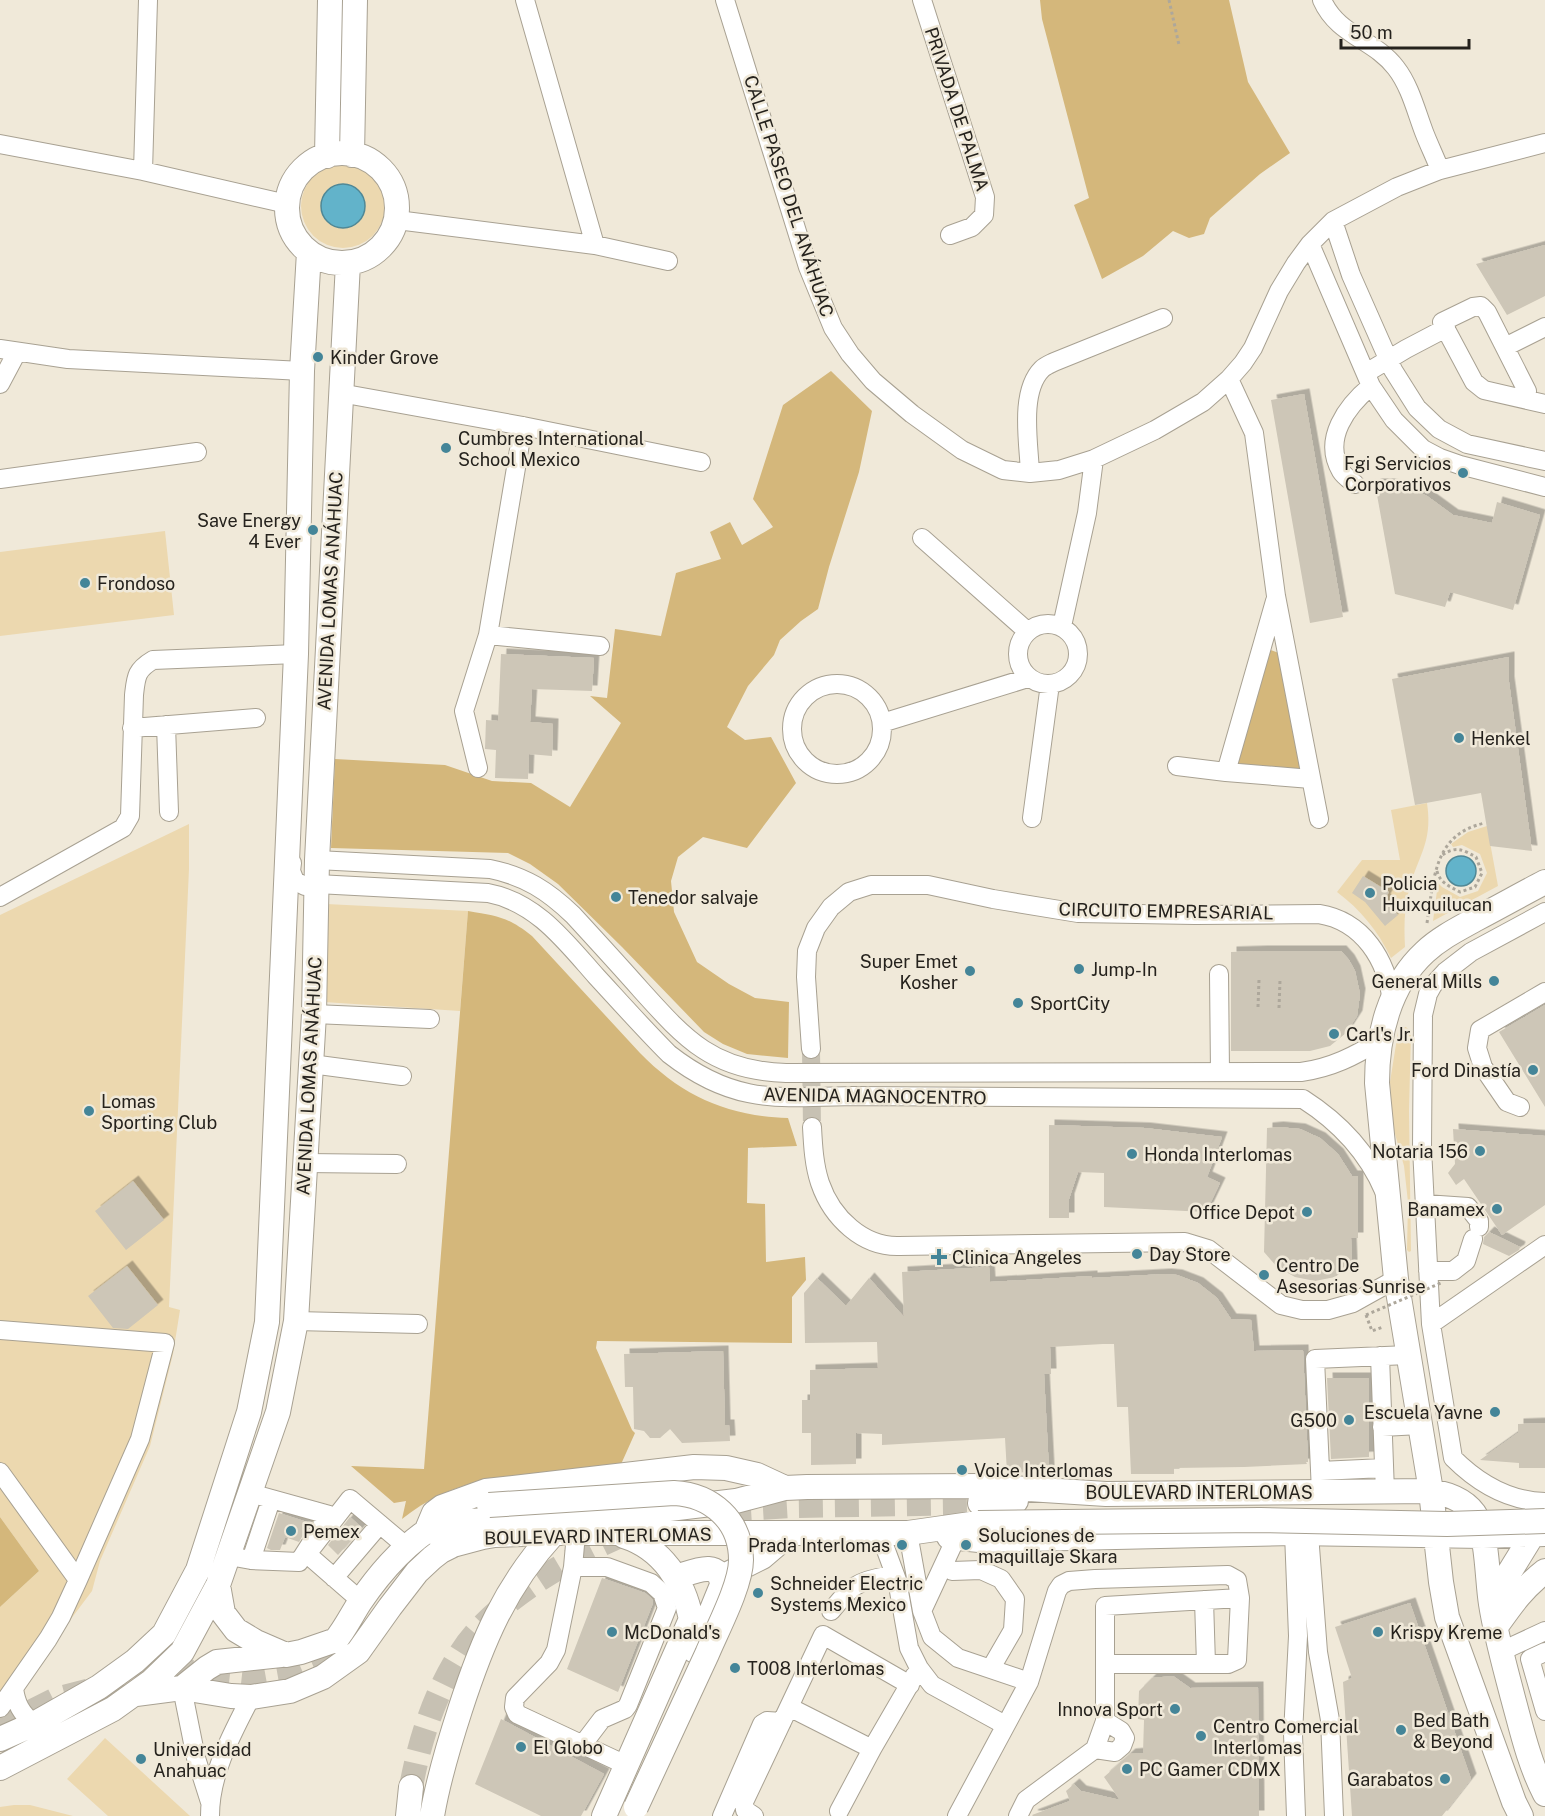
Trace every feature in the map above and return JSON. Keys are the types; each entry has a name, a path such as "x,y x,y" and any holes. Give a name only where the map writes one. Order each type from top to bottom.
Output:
{"main road":[{"path":"327,156 330,0"},
{"path":"352,154 355,0"},
{"path":"352,154 378,166 389,180 397,200 397,220 390,236 379,249 368,257 348,263 327,261 309,252 295,237 289,220 287,204 294,183 308,165 327,156 352,154"},
{"name":"AVENIDA LOMAS ANÁHUAC","path":"0,1739 34,1724 121,1673 164,1634 198,1570 249,1412 267,1322 296,654 302,371 309,252"},
{"name":"AVENIDA LOMAS ANÁHUAC","path":"0,1768 113,1709 152,1681 182,1652 218,1585 240,1558 261,1497 296,1321 314,1014 317,860 348,263"},
{"path":"1521,1816 1447,1617 1442,1530 1431,1491 1396,1279 1377,1083 1377,1057 1392,1002 1405,977 1425,952 1446,936 1545,882"},
{"name":"BOULEVARD INTERLOMAS","path":"426,1532 434,1513 442,1506 486,1491 694,1467 726,1468 757,1475 785,1488"},
{"name":"BOULEVARD INTERLOMAS","path":"426,1532 470,1521 644,1512 736,1501 785,1488 980,1486 1106,1494 1385,1480 1444,1493 1463,1502 1476,1515 1483,1536"},
{"name":"BOULEVARD INTERLOMAS","path":"286,1655 335,1641 348,1625 361,1601 390,1564 426,1532 458,1513 489,1505 685,1494 697,1496 717,1508 732,1525 741,1549 739,1574 724,1617 631,1813"},
{"path":"979,1513 1106,1494"},
{"name":"BOULEVARD INTERLOMAS","path":"908,1533 979,1513 1260,1520 1442,1530 1483,1536 1542,1529"},
{"path":"1442,1530 1542,1529"},
{"path":"1491,1602 1542,1529"},
{"name":"BOULEVARD INTERLOMAS","path":"136,1694 182,1688 231,1696 270,1695 298,1688 323,1677 347,1661 365,1644 417,1572 441,1551 469,1540 495,1535 908,1533 979,1540 1442,1530"},
{"path":"432,1816 450,1741 468,1683 486,1637 515,1582 527,1565 565,1534"},
{"path":"604,1816 691,1619 688,1605 676,1577 667,1565 650,1550 630,1538 616,1534"},
{"path":"722,1577 762,1557 789,1534"},
{"path":"1483,1536 1495,1628 1502,1656 1537,1756 1545,1794"},
{"path":"631,1813 722,1585 722,1577 716,1570 706,1568 676,1577"},
{"path":"1495,1628 1518,1595 1545,1571"},
{"path":"218,1585 223,1613 236,1630 286,1655"},
{"path":"182,1688 217,1662 286,1655"},
{"path":"1471,1684 1486,1664 1502,1656"},
{"path":"408,1816 411,1787"}],"street":[{"path":"143,171 148,0"},
{"path":"525,0 595,245"},
{"name":"CALLE PASEO DEL ANÁHUAC","path":"725,0 808,267 833,328 850,354 873,381 912,414 962,450 1003,470 1030,473 1059,470 1094,459 1155,430 1203,402 1243,363 1253,348 1279,291 1296,263 1310,244 1334,222 1397,187 1440,170 1545,143"},
{"name":"PRIVADA DE PALMA","path":"922,0 985,197 984,215 972,227 950,235"},
{"path":"1322,0 1326,9 1342,28 1374,48 1396,68 1410,94 1440,170"},
{"path":"0,144 143,171 287,204"},
{"path":"397,220 595,245 668,261"},
{"path":"1334,222 1351,275 1387,356 1401,384 1417,408 1439,429 1467,444 1545,461"},
{"path":"1310,244 1367,374 1394,420 1423,449 1440,458 1545,487"},
{"path":"1329,286 1351,275"},
{"path":"1355,484 1341,472 1333,450 1339,423 1348,408 1361,394 1367,374 1387,356 1473,307 1481,306 1487,312 1527,391 1525,399"},
{"path":"1030,473 1027,401 1042,369 1163,318"},
{"path":"1444,325 1474,382 1484,390 1545,404"},
{"path":"1505,347 1545,327"},
{"path":"0,384 9,350 68,359 302,371"},
{"path":"1229,379 1254,433 1276,597 1319,819"},
{"path":"340,393 523,426 701,462"},
{"path":"478,768 464,711 488,635 523,426"},
{"path":"0,479 197,452"},
{"path":"1062,626 1087,513 1094,459"},
{"path":"922,538 1027,631"},
{"path":"1226,772 1276,597"},
{"path":"1044,623 1062,626 1074,637 1079,652 1076,668 1065,680 1050,684 1038,683 1028,678 1018,663 1018,646 1027,631 1044,623"},
{"path":"488,635 600,646"},
{"path":"0,897 123,828 130,816 136,676 143,666 153,660 296,654"},
{"path":"882,723 1028,678"},
{"path":"831,684 855,687 873,701 882,723 879,746 865,765 843,774 819,771 801,757 792,735 795,712 809,693 831,684"},
{"path":"1032,818 1050,684"},
{"path":"132,728 256,718"},
{"path":"166,725 169,812"},
{"path":"1177,766 1311,779"},
{"name":"AVENIDA MAGNOCENTRO","path":"288,828 294,832 296,838 291,871 295,881 305,886 317,884 488,893 504,896 532,910 557,932 669,1054 686,1068 725,1088 746,1093 787,1097 1303,1099 1330,1118 1357,1145 1380,1181 1388,1201"},
{"name":"AVENIDA MAGNOCENTRO","path":"317,860 490,869 510,873 528,881 560,902 684,1036 716,1058 750,1070 786,1073 1301,1072 1349,1059 1380,1040"},
{"name":"CIRCUITO EMPRESARIAL","path":"811,1048 806,976 807,951 816,928 831,907 849,892 871,885 928,885 993,899 1078,913 1319,914 1333,916 1348,923 1369,944 1385,972 1392,1002"},
{"path":"1545,912 1471,952 1432,985 1423,1016 1422,1148 1425,1204 1434,1277 1431,1324 1453,1458 1464,1469 1490,1487 1521,1498 1545,1502"},
{"path":"1219,974 1220,1072"},
{"path":"1520,1107 1507,1102 1483,1067 1477,1048 1480,1030 1545,992"},
{"path":"314,1014 430,1019"},
{"path":"311,1064 402,1076"},
{"path":"812,1127 820,1184 833,1208 850,1228 860,1236 879,1245 1185,1242 1208,1249 1281,1305 1302,1310 1328,1310 1353,1303 1396,1279"},
{"path":"305,1163 397,1164"},
{"path":"1425,1204 1468,1207 1479,1221 1466,1261 1453,1271 1434,1277"},
{"path":"1431,1324 1545,1245"},
{"path":"296,1321 418,1324"},
{"path":"0,1330 165,1343 140,1439 78,1581 48,1639 7,1689 0,1708"},
{"path":"1321,1482 1315,1359 1408,1355"},
{"path":"1380,1356 1385,1480"},
{"path":"1383,1427 1420,1425"},
{"path":"0,1472 78,1581"},
{"path":"240,1558 298,1562 329,1515 261,1497"},
{"path":"361,1601 307,1554 350,1499 407,1547"},
{"path":"334,1578 380,1524"},
{"path":"908,1533 922,1611 932,1637 958,1658 1029,1682"},
{"path":"1296,1816 1293,1734 1302,1533"},
{"path":"1302,1533 1330,1720 1334,1816"},
{"path":"565,1534 573,1567 556,1650 549,1663 515,1698 514,1707 517,1714 626,1765"},
{"path":"880,1534 897,1580 909,1648 919,1668 932,1685 1005,1725"},
{"path":"922,1611 956,1538"},
{"path":"573,1567 607,1567 651,1582 662,1593 667,1608 628,1705 625,1709 602,1719 583,1744"},
{"path":"952,1571 981,1570 1001,1580 1015,1599 1013,1630 991,1668"},
{"path":"957,1816 1029,1682 1057,1591 1061,1585 1069,1581 1095,1578 1228,1575 1237,1580 1240,1598 1237,1660 1228,1664 1105,1664"},
{"path":"831,1611 857,1584 887,1576"},
{"path":"1018,1816 1026,1800 1095,1749 1105,1721 1105,1606 1240,1598"},
{"path":"1204,1600 1206,1664"},
{"path":"1502,1656 1545,1631"},
{"path":"754,1816 745,1810 744,1802 824,1635 910,1685"},
{"path":"1545,1652 1530,1659 1545,1711"},
{"path":"838,1811 919,1668"},
{"path":"182,1688 196,1758 210,1809"},
{"path":"7,1689 25,1717 34,1724"},
{"path":"210,1809 224,1749 251,1696"},
{"path":"722,1816 762,1724 767,1720 785,1714 872,1749"}],"path":[{"path":"1168,0 1179,45"},
{"path":"1427,924 1436,869 1444,849 1458,833 1485,823"},
{"path":"1436,869 1445,884 1460,892 1475,887 1482,873 1476,857 1462,849 1451,849 1440,856"},
{"path":"1258,1007 1259,980"},
{"path":"1280,980 1280,1008"},
{"path":"1389,1324 1372,1331 1366,1315 1434,1277"},
{"path":"1382,1307 1386,1316"}],"shaded area":[{"path":"1040,0 1229,0 1248,82 1290,153 1260,174 1210,218 1204,234 1189,238 1173,231 1143,256 1102,279 1074,205 1089,198 1042,19"},
{"path":"343,164 359,167 373,176 382,190 385,206 382,222 373,236 359,245 343,248 327,245 313,236 304,222 301,206 304,190 313,176 327,167"},
{"path":"831,371 872,411 859,472 818,609 780,640 774,655 748,686 727,727 745,740 771,737 796,783 747,848 703,837 678,857 671,881 674,912 697,962 729,984 755,998 789,1002 788,1058 747,1054 723,1044 704,1032 558,884 530,864 508,853 331,848 335,759 445,765 492,781 531,783 570,807 621,723 590,696 607,698 615,629 661,636 676,573 721,559 710,532 730,522 742,545 773,527 753,499 783,405"},
{"name":"Frondoso","path":"165,531 174,615 0,636 0,552"},
{"path":"1263,647 1287,656 1310,779 1227,772"},
{"path":"1427,803 1426,839 1406,904 1405,947 1391,958 1368,922 1337,892 1362,860 1400,860 1391,810"},
{"name":"Lomas Sporting Club","path":"189,824 189,869 169,1307 180,1310 173,1354 150,1446 100,1561 92,1591 16,1692 0,1694 0,1607 39,1571 0,1517 0,915"},
{"path":"1487,826 1498,886 1433,921 1438,883 1460,897 1478,891 1487,873 1480,854 1462,845 1453,847 1451,844 1468,832"},
{"path":"326,904 468,911 460,1011 324,1002"},
{"path":"468,911 502,918 532,936 640,1053 672,1081 689,1092 725,1108 745,1113 788,1118 797,1146 748,1148 747,1203 765,1204 766,1262 805,1257 806,1280 792,1297 792,1343 597,1341 596,1348 635,1433 618,1471 483,1480 440,1495 402,1519 406,1501 394,1503 351,1466 424,1469"},
{"path":"1402,1027 1406,1027 1411,1032 1409,1111 1411,1251 1409,1252 1407,1250 1408,1202 1404,1166 1392,1123 1390,1082 1398,1032"},
{"path":"0,1517 39,1571 0,1607"},
{"path":"105,1738 190,1816 108,1816 67,1779"},
{"path":"30,1805 73,1816 0,1816 0,1807"}],"water":[{"path":"343,184 358,191 365,206 358,221 343,228 328,221 321,206 328,191"},
{"path":"1461,856 1472,860 1476,871 1472,882 1461,886 1450,882 1446,871 1450,860"}],"building":[{"path":"1545,245 1545,296 1507,315 1476,264"},
{"path":"1304,394 1343,617 1310,623 1271,400"},
{"path":"1375,484 1389,484 1415,490 1453,515 1492,523 1497,502 1540,515 1513,610 1450,592 1445,607 1395,594"},
{"path":"501,654 594,658 592,691 532,689 530,722 553,724 552,756 529,754 528,779 495,778 496,750 485,749 486,720 498,721"},
{"name":"Henkel","path":"1509,657 1509,682 1532,851 1490,846 1481,793 1415,805 1392,679"},
{"name":"Policia Huixquilucan","path":"1363,876 1389,892 1385,899 1398,915 1385,926 1365,902 1352,893"},
{"path":"1341,951 1355,971 1360,994 1357,1016 1346,1033 1330,1046 1310,1051 1231,1051 1231,952"},
{"name":"Ford Dinastía","path":"1545,1005 1545,1107 1499,1032"},
{"name":"Honda Interlomas","path":"1049,1125 1145,1128 1222,1137 1207,1177 1220,1183 1206,1212 1104,1207 1104,1173 1078,1172 1069,1199 1069,1218 1049,1218"},
{"path":"1267,1128 1300,1129 1320,1138 1338,1154 1352,1176 1358,1176 1358,1238 1351,1238 1352,1265 1335,1277 1315,1281 1295,1277 1277,1267 1264,1252"},
{"path":"1453,1129 1545,1136 1545,1205 1502,1235 1464,1179 1456,1185 1448,1173 1455,1164"},
{"path":"133,1181 164,1220 126,1250 95,1211"},
{"path":"1489,1232 1520,1247 1519,1250 1509,1256 1483,1244 1484,1237"},
{"path":"127,1266 158,1305 128,1329 113,1328 88,1296"},
{"path":"989,1267 990,1282 1166,1274 1177,1275 1198,1283 1217,1298 1231,1319 1251,1320 1254,1351 1303,1350 1307,1464 1174,1468 1174,1474 1131,1474 1128,1407 1117,1407 1114,1344 1103,1344 1050,1347 1051,1374 1044,1374 1049,1471 1007,1473 1005,1438 882,1445 882,1434 856,1433 856,1464 811,1465 811,1433 802,1433 802,1400 810,1400 810,1370 878,1368 877,1342 805,1343 804,1293 817,1278 846,1306 869,1278 904,1317 902,1272"},
{"path":"723,1351 725,1425 729,1425 730,1441 682,1443 670,1429 660,1438 650,1438 644,1431 634,1429 633,1387 625,1387 624,1354"},
{"name":"G500","path":"1327,1378 1369,1378 1369,1457 1331,1459"},
{"path":"1545,1423 1545,1468 1519,1468 1519,1463 1480,1460 1518,1433 1518,1424"},
{"name":"Pemex","path":"279,1513 310,1523 299,1542 285,1537 280,1550 271,1550 267,1548"},
{"name":"Pemex","path":"350,1517 362,1528 338,1555 328,1545"},
{"name":"McDonald's","path":"602,1578 645,1593 653,1603 618,1692 567,1669"},
{"name":"Bed Bath & Beyond","path":"1410,1603 1471,1779 1442,1816 1352,1816 1343,1682 1352,1678 1335,1627"},
{"name":"Centro Comercial Interlomas","path":"1173,1676 1190,1688 1258,1687 1259,1816 1032,1815 1070,1801 1066,1791 1074,1784 1081,1791 1120,1800 1104,1777 1130,1754 1143,1753 1144,1720 1138,1719 1139,1691 1152,1678"},
{"name":"El Globo","path":"501,1719 604,1774 581,1816 541,1816 475,1784"}],"tunnel":[{"path":"811,1049 812,1127"},
{"path":"727,1510 793,1506 980,1503"},
{"path":"411,1787 435,1701 460,1654 474,1635 513,1598 536,1582 584,1554 629,1532"},
{"path":"0,1727 56,1699 155,1673 195,1672 250,1678 284,1672 312,1660 325,1652 334,1642"}],"place":[{"name":"Kinder Grove","path":"318,357"},
{"name":"Cumbres International School Mexico","path":"446,448"},
{"name":"Fgi Servicios Corporativos","path":"1463,473"},
{"name":"Save Energy 4 Ever","path":"313,530"},
{"name":"Frondoso","path":"85,583"},
{"name":"Henkel","path":"1459,738"},
{"name":"Policia Huixquilucan","path":"1370,893"},
{"name":"Tenedor salvaje","path":"616,897"},
{"name":"Jump-In","path":"1079,969"},
{"name":"Super Emet Kosher","path":"970,971"},
{"name":"General Mills","path":"1494,981"},
{"name":"SportCity","path":"1018,1003"},
{"name":"Carl's Jr.","path":"1334,1034"},
{"name":"Ford Dinastía","path":"1533,1070"},
{"name":"Lomas Sporting Club","path":"89,1111"},
{"name":"Notaria 156","path":"1480,1151"},
{"name":"Honda Interlomas","path":"1132,1154"},
{"name":"Banamex","path":"1497,1209"},
{"name":"Office Depot","path":"1307,1212"},
{"name":"Day Store","path":"1137,1254"},
{"name":"Clinica Angeles","path":"939,1257"},
{"name":"Centro De Asesorias Sunrise","path":"1264,1275"},
{"name":"Escuela Yavne","path":"1495,1412"},
{"name":"G500","path":"1349,1420"},
{"name":"Voice Interlomas","path":"962,1470"},
{"name":"Pemex","path":"291,1531"},
{"name":"Prada Interlomas","path":"902,1545"},
{"name":"Soluciones de maquillaje Skara","path":"966,1545"},
{"name":"Schneider Electric Systems Mexico","path":"758,1593"},
{"name":"McDonald's","path":"612,1632"},
{"name":"Krispy Kreme","path":"1378,1632"},
{"name":"T008 Interlomas","path":"735,1668"},
{"name":"Innova Sport","path":"1175,1709"},
{"name":"Bed Bath & Beyond","path":"1401,1730"},
{"name":"Centro Comercial Interlomas","path":"1201,1736"},
{"name":"El Globo","path":"521,1747"},
{"name":"Universidad Anahuac","path":"141,1759"},
{"name":"PC Gamer CDMX","path":"1127,1769"},
{"name":"Garabatos","path":"1445,1779"}]}
